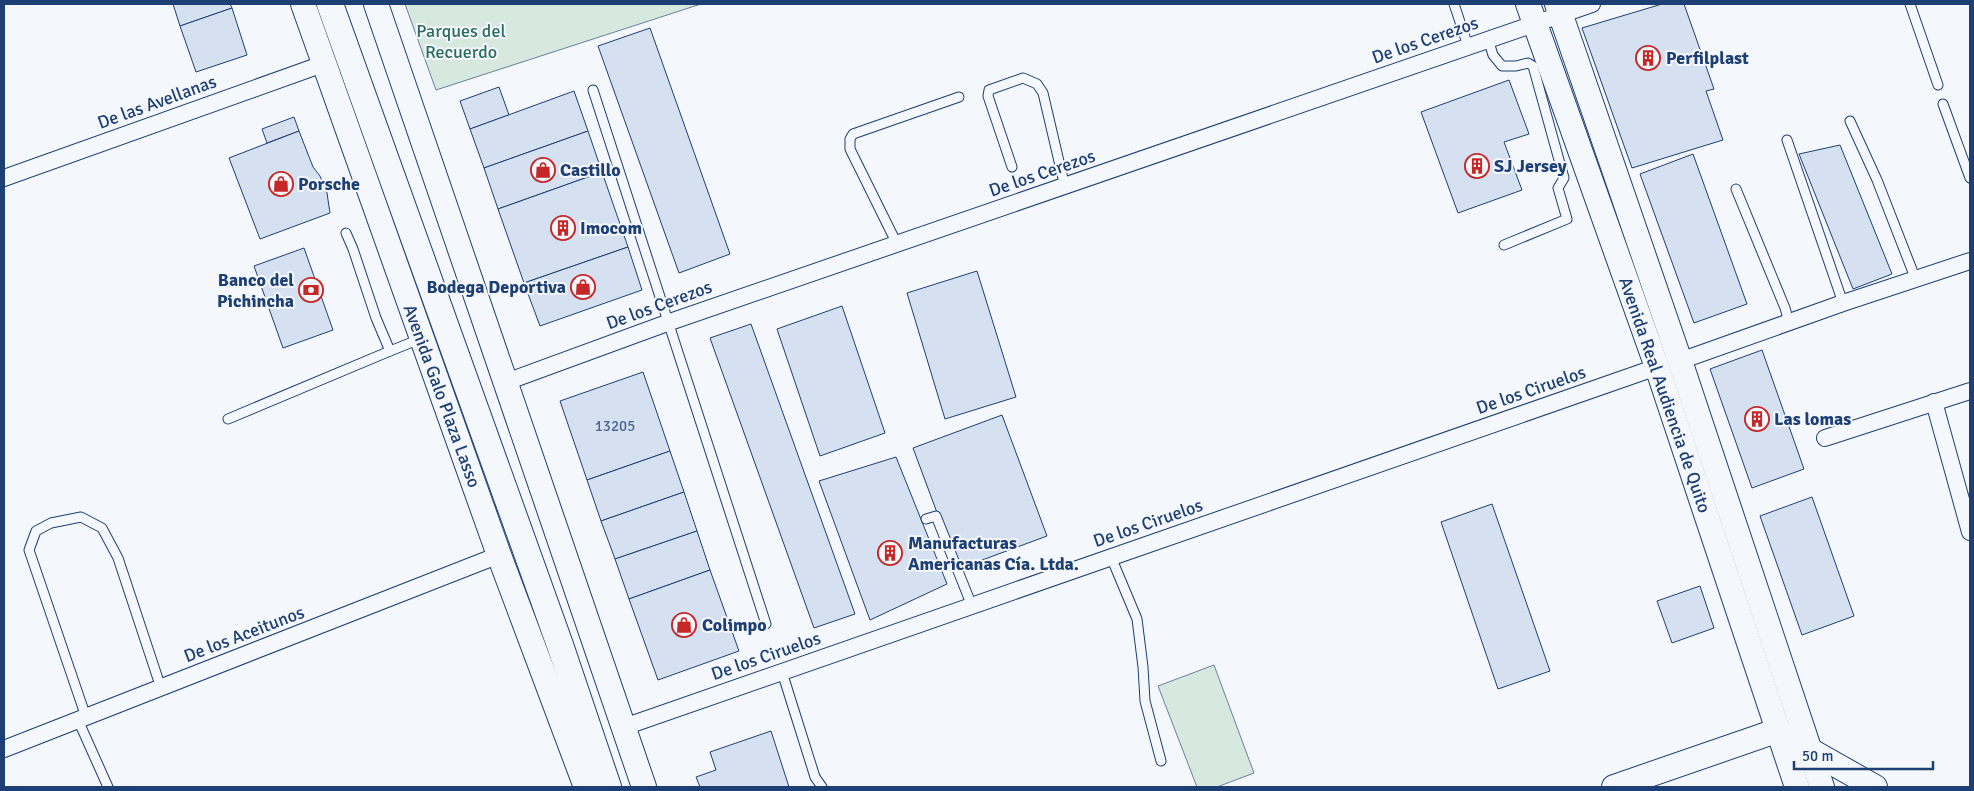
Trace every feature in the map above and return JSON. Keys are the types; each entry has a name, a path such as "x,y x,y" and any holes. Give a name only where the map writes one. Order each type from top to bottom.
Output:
{"main road":[{"name":"Avenida Galo Plaza Lasso","path":"303,4 499,555 586,787"},
{"name":"Avenida Galo Plaza Lasso","path":"330,4 560,645 608,787"},
{"path":"348,4 624,787"},
{"path":"376,4 644,787"},
{"name":"Avenida Real Audiencia de Quito","path":"1559,9 1680,361 1822,787"},
{"name":"Avenida Real Audiencia de Quito","path":"1531,13 1657,367 1797,787"},
{"path":"1614,787 1777,731 1875,787"}],"street":[{"name":"De los Cerezos","path":"506,382 667,323 1065,187 1488,39 1531,13 1592,4"},
{"name":"De las Avellanas","path":"4,178 323,64"},
{"path":"1680,361 1843,303 1970,261"},
{"name":"De los Ciruelos","path":"624,727 1657,367"},
{"path":"1825,438 1970,390"},
{"path":"1934,402 1970,532"},
{"name":"De los Aceitunos","path":"4,749 499,555"}],"lane":[{"path":"1454,4 1468,46"},
{"path":"1910,4 1938,86"},
{"path":"1488,39 1493,55 1502,66 1516,66 1528,63 1533,66 1564,178 1558,188 1566,219 1504,245"},
{"path":"1012,167 988,96 989,90 1023,78 1037,84 1043,93 1065,187"},
{"path":"593,90 766,624"},
{"path":"897,244 850,149 850,139 853,134 959,97"},
{"path":"1943,104 1970,178"},
{"path":"1850,121 1916,280"},
{"path":"1787,140 1843,303"},
{"path":"1736,189 1786,308 1789,322"},
{"path":"346,233 376,318 390,351"},
{"path":"228,419 390,351 422,340"},
{"path":"108,787 82,718 29,550 36,531 52,523 81,516 102,528 118,558 161,688"},
{"path":"926,519 936,516 972,606"},
{"path":"1111,557 1137,619 1145,702 1161,761"},
{"path":"782,672 815,777 822,787"}],"green space":[{"name":"Parques del Recuerdo","path":"405,4 701,4 436,90"},
{"path":"1214,665 1254,773 1217,787 1197,787 1158,686"}],"building":[{"path":"173,4 230,4 232,8 180,26"},
{"name":"Perfilplast","path":"1662,4 1684,4 1714,89 1706,91 1723,140 1632,168 1582,28"},
{"path":"232,8 247,55 196,72 180,26"},
{"path":"650,28 730,254 679,273 598,46"},
{"name":"SJ Jersey","path":"1509,80 1529,134 1504,142 1522,190 1458,213 1421,112"},
{"path":"499,87 509,115 470,129 460,101"},
{"path":"574,91 588,131 484,168 470,129"},
{"path":"294,117 299,131 267,143 262,129"},
{"name":"Porsche","path":"299,131 313,167 320,176 327,193 330,213 260,239 229,158"},
{"name":"Castillo","path":"588,131 602,172 498,209 484,168"},
{"path":"1840,145 1892,274 1853,289 1799,154"},
{"path":"1693,154 1747,304 1694,323 1640,174"},
{"name":"Imocom","path":"602,172 628,247 524,283 498,209"},
{"name":"Bodega Deportiva","path":"628,247 642,290 540,326 524,283"},
{"path":"304,248 333,330 283,348 254,266"},
{"path":"977,271 1016,397 945,419 907,293"},
{"path":"842,306 885,433 820,456 777,329"},
{"path":"751,324 855,614 814,628 710,338"},
{"name":"Las lomas","path":"1762,350 1804,469 1752,488 1710,369"},
{"path":"643,372 670,451 587,480 560,401"},
{"path":"1002,415 1047,536 958,569 913,448"},
{"path":"670,451 684,492 601,521 587,480"},
{"name":"Manufacturas Americanas Cía. Ltda.","path":"896,457 947,584 870,620 819,481"},
{"path":"684,492 697,531 615,559 601,521"},
{"path":"1812,497 1854,616 1802,635 1760,516"},
{"path":"1492,504 1550,671 1498,689 1441,522"},
{"path":"697,531 710,570 629,599 615,559"},
{"name":"Colimpo","path":"710,570 739,651 658,680 629,599"},
{"path":"1700,586 1714,628 1672,643 1657,601"},
{"path":"771,731 789,787 700,787 696,777 716,770 710,752"}],"place":[{"name":"Perfilplast","path":"1648,58"},
{"name":"SJ Jersey","path":"1477,166"},
{"name":"Castillo","path":"543,170"},
{"name":"Porsche","path":"281,184"},
{"name":"Imocom","path":"563,228"},
{"name":"Bodega Deportiva","path":"583,287"},
{"name":"Banco del Pichincha","path":"311,290"},
{"name":"Las lomas","path":"1757,419"},
{"name":"Manufacturas Americanas Cía. Ltda.","path":"890,553"},
{"name":"Colimpo","path":"684,625"}]}
